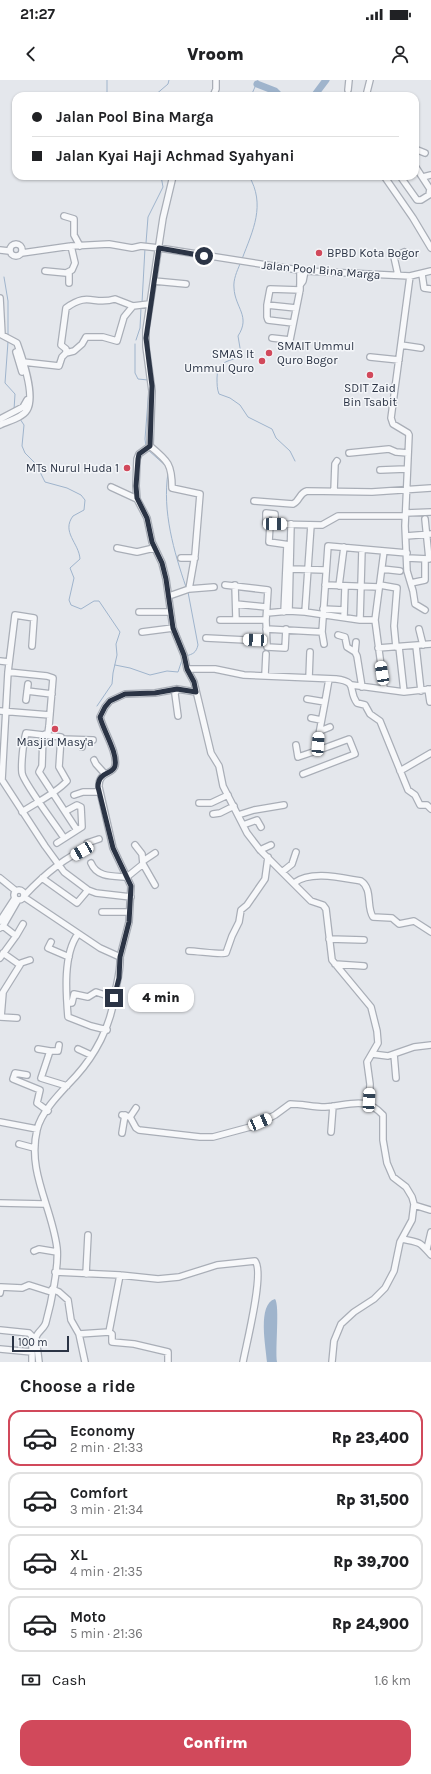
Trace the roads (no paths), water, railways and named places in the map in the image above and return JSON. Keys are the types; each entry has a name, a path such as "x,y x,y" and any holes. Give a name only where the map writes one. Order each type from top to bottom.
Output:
{"street":[{"path":"215,92 216,80"},
{"path":"348,90 349,80"},
{"path":"367,92 370,80"},
{"path":"419,151 425,153"},
{"path":"403,180 416,199 419,200 430,193 430,189 419,172"},
{"path":"423,177 431,175"},
{"path":"173,180 156,248 154,281 145,304 146,344 152,386 147,448 139,454 136,463 137,498 147,518 154,548 162,563 169,596 173,628 187,669 194,682 211,753 219,766 220,778 243,825 260,850 311,900 323,905 326,909 329,939 334,964 367,1002 374,1014 378,1038 376,1047 368,1062 370,1084 369,1104"},
{"path":"387,180 413,218 431,248"},
{"path":"64,216 74,219 74,235 80,246"},
{"path":"0,250 9,251 14,257 19,256 22,253 22,248 15,244 11,246 9,251"},
{"name":"Jalan Pool Bina Marga","path":"22,253 71,246 109,244 132,248 141,246 156,248 234,261 303,270 410,276 431,271"},
{"path":"69,283 69,272 74,266 71,246"},
{"path":"398,275 394,257 395,255 404,252"},
{"path":"272,338 289,340 300,287 303,281 303,270"},
{"path":"45,271 69,272"},
{"path":"422,274 424,288 431,289"},
{"path":"410,276 391,418 393,424 408,433 405,491 408,571 415,606 425,610"},
{"path":"154,281 186,284"},
{"path":"293,323 268,320 267,305 270,289 300,287"},
{"path":"0,298 2,333 10,339 14,346 27,395 26,404 16,415 0,419"},
{"path":"66,353 66,350 61,344 66,307 79,300 85,299 107,302 117,300 133,306 145,304"},
{"path":"267,305 296,308"},
{"path":"23,362 59,366 62,357 66,353 74,351 82,344 86,337 103,337 117,341 124,317 133,306"},
{"path":"0,425 27,410 30,397 23,362 10,339"},
{"path":"401,345 421,348"},
{"path":"370,357 399,360"},
{"path":"147,448 169,464 172,474 172,488 200,494 195,558 187,590"},
{"path":"349,453 389,450 408,453"},
{"path":"334,491 335,464 337,461"},
{"path":"380,470 406,469"},
{"path":"111,487 137,498"},
{"path":"254,501 293,504 297,502 304,491 405,491 431,488"},
{"path":"289,545 269,542 273,524 324,525 334,517 338,516 431,512"},
{"path":"425,519 429,534 429,559 425,580"},
{"path":"287,611 291,524"},
{"path":"306,612 311,525"},
{"path":"406,536 429,534"},
{"path":"288,579 291,569 289,545"},
{"path":"324,644 322,632 325,570 328,546 384,551 429,559"},
{"path":"339,586 344,547"},
{"path":"118,548 136,552 154,548"},
{"path":"360,620 362,549"},
{"path":"384,551 375,620 384,688"},
{"path":"181,558 195,558"},
{"path":"291,569 325,570"},
{"path":"382,569 400,571"},
{"path":"411,583 431,577"},
{"path":"225,585 267,589 267,647 284,648 286,630"},
{"path":"235,585 236,619"},
{"path":"325,585 361,587 379,586 397,588 394,626 404,692"},
{"path":"344,617 345,586"},
{"path":"169,596 187,590 214,587"},
{"path":"236,604 267,610 306,612 344,610"},
{"path":"323,611 360,620 375,620"},
{"path":"139,612 170,612"},
{"path":"32,646 34,618 14,616 8,672 7,712 2,758 2,780 22,812 64,872 88,890 99,894 131,897"},
{"path":"220,620 266,620"},
{"path":"142,632 173,628"},
{"path":"266,628 322,632"},
{"path":"420,628 423,645"},
{"path":"338,634 345,637 347,647 355,652"},
{"path":"206,638 266,641"},
{"path":"356,642 355,652 358,659 362,687"},
{"path":"378,648 431,644"},
{"path":"416,646 421,691"},
{"path":"309,678 310,652"},
{"path":"265,675 266,654"},
{"path":"0,661 9,662"},
{"path":"187,669 215,669 244,675 329,679 346,681 352,685 362,687 384,688 404,692 429,689 430,702"},
{"path":"8,672 42,675 53,678 48,733 44,735 42,766 39,772 66,811 77,830"},
{"path":"319,750 321,720 329,679"},
{"path":"26,700 28,684"},
{"path":"352,685 355,700 365,705 370,714 380,721 408,790 416,795 419,804 429,806 431,808"},
{"path":"128,874 113,848 98,781 104,774 113,769 115,765 110,740 100,717 110,701 125,694 155,693 177,689 196,692"},
{"path":"177,689 175,694 178,716"},
{"path":"27,691 52,694"},
{"path":"307,699 325,702"},
{"path":"0,711 50,715"},
{"path":"312,718 321,720"},
{"path":"320,731 330,727"},
{"path":"64,838 22,774 25,736 27,733 56,735 61,739 93,740"},
{"path":"22,812 53,793 68,781 59,767 61,739"},
{"path":"296,745 298,757 349,739 355,754 303,774"},
{"path":"82,740 82,747"},
{"path":"400,771 431,753"},
{"path":"94,760 104,774"},
{"path":"74,795 83,792 100,792"},
{"path":"199,803 211,803 228,795"},
{"path":"56,843 82,827 81,807 77,805 66,811"},
{"path":"238,815 254,810 284,805"},
{"path":"213,814 220,813 234,806"},
{"path":"243,825 257,820 261,827"},
{"path":"16,936 1,925 17,899 42,878 86,849 87,843 110,838"},
{"path":"135,845 142,862 155,885"},
{"path":"260,850 271,845"},
{"path":"40,1362 36,1337 46,1323 57,1252 54,1232 44,1204 36,1170 34,1148 39,1123 91,1055 107,1030 113,1010 114,998 119,978 120,957 129,922 131,897 131,886 128,874 117,849"},
{"path":"282,872 292,864 296,852"},
{"path":"91,863 95,870 101,874 128,874 153,854"},
{"path":"189,951 205,951 222,955 226,953 239,922 241,910 247,905 266,875 268,857"},
{"path":"294,883 305,877 340,878 361,881 367,890 370,911 373,917 392,918 399,924 414,921 431,932"},
{"path":"0,878 78,934 100,948 120,957"},
{"path":"42,878 77,903 88,890"},
{"path":"17,899 22,894"},
{"path":"102,912 129,912"},
{"path":"20,966 2,956 23,924"},
{"path":"78,934 70,949 65,987 68,1003 68,1017 91,1026 107,1030"},
{"path":"329,939 364,940"},
{"path":"51,942 48,948 69,957"},
{"path":"17,1018 1,1017 1,995 21,963 30,960"},
{"path":"334,964 364,966"},
{"path":"68,1003 72,1003 74,994 90,997 96,992 114,998"},
{"path":"38,1049 58,1051 59,1045"},
{"path":"372,1054 388,1056 414,1047 431,1045"},
{"path":"78,1049 91,1055"},
{"path":"50,1051 41,1078 67,1086"},
{"path":"394,1054 396,1078"},
{"path":"27,1075 15,1073 13,1080 40,1090 37,1104 48,1111"},
{"path":"126,1115 136,1128 140,1130 207,1138 254,1126 275,1115 290,1104 318,1107 351,1102 369,1104 383,1115 383,1140 390,1171 393,1177 410,1192 414,1205 412,1220 402,1239 394,1271 385,1288 374,1299 349,1317 337,1332 332,1348 332,1362"},
{"path":"331,1132 332,1106"},
{"path":"122,1133 126,1115 136,1108"},
{"path":"0,1122 37,1129"},
{"path":"19,1144 34,1148"},
{"path":"0,1203 44,1204"},
{"path":"414,1205 430,1210"},
{"path":"427,1249 431,1232"},
{"path":"86,1274 88,1235"},
{"path":"402,1239 420,1244 427,1249 431,1255"},
{"path":"34,1251 39,1249 57,1252"},
{"path":"55,1272 165,1279 179,1277 217,1265 255,1261 258,1264 257,1286 243,1362"},
{"path":"120,1275 109,1332 112,1334 112,1342 134,1344 168,1352 168,1362"},
{"path":"0,1293 1,1287 22,1288 29,1286 59,1292 68,1300"},
{"path":"69,1292 68,1300 71,1320 79,1334 85,1362"},
{"path":"0,1330 29,1333 32,1336 32,1362"},
{"path":"79,1334 109,1332"},
{"path":"0,1349 32,1352"}],"water":[{"path":"275,1299 277,1310 277,1362 267,1362 264,1337 264,1317 269,1303"}],"waterway":[{"path":"107,80 107,92"},
{"path":"159,92 168,84 169,80"},
{"path":"253,92 258,80"},
{"path":"317,92 326,80"},
{"path":"257,84 276,92"},
{"path":"146,243 148,217 163,187 162,180"},
{"path":"242,259 254,228 256,218 257,197 251,180"},
{"path":"142,303 145,248"},
{"path":"240,264 234,285 235,295 243,317 242,329 238,336 241,354 238,358 229,360 218,369 218,392 219,394 230,398 240,405 248,417 272,429 276,438 290,451 295,461"},
{"path":"4,277 8,301 8,336"},
{"path":"136,340 140,328 141,308"},
{"path":"8,342 5,383 15,394 14,410"},
{"path":"135,344 135,373 138,379 148,380"},
{"path":"146,447 145,439 149,388"},
{"path":"20,419 24,425 22,446 25,453 36,464 45,482 67,488 81,495 85,500 84,510 73,516 69,527 80,559 70,568 74,578 69,600 71,605 81,609 94,601 99,601 120,632 116,644 117,655 112,684 97,706"},
{"path":"148,450 166,466"},
{"path":"168,473 167,502 170,531 173,546 186,587"},
{"path":"186,656 194,653 198,645 188,592"},
{"path":"115,665 130,668 150,675 167,671 178,672 182,660"}],"place":[{"name":"BPBD Kota Bogor","path":"319,253"},
{"name":"SMAIT Ummul Quro Bogor","path":"269,353"},
{"name":"SMAS It Ummul Quro","path":"262,361"},
{"name":"SDIT Zaid Bin Tsabit","path":"370,375"},
{"name":"MTs Nurul Huda 1","path":"127,468"},
{"name":"Masjid Masy'a","path":"55,729"}]}
